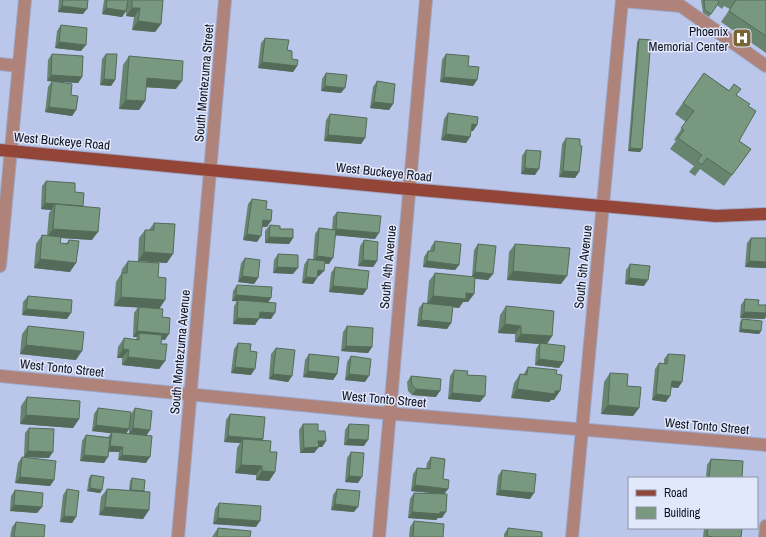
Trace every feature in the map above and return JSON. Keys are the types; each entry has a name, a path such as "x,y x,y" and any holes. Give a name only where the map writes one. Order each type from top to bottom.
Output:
{"main road":[{"name":"West Buckeye Road","path":"5,150 603,206 729,216 766,214"}],"street":[{"path":"0,266 5,150 18,66 25,0"},
{"name":"South Montezuma Street","path":"210,169 225,0"},
{"name":"South 4th Avenue","path":"379,537 426,0"},
{"path":"622,1 681,6 766,66"},
{"name":"South 5th Avenue","path":"572,537 622,1"},
{"path":"0,64 18,66"},
{"name":"South Montezuma Avenue","path":"178,537 210,169"},
{"name":"West Tonto Street","path":"0,376 389,413 581,428 766,445"},
{"path":"765,537 766,526"}],"building":[{"path":"63,0 88,0 87,9 62,6"},
{"path":"107,0 128,0 126,11 106,8"},
{"path":"132,0 163,0 161,24 138,21 140,8 132,8"},
{"path":"704,0 717,0 719,2 711,14 705,10"},
{"path":"736,0 766,0 766,36 729,11"},
{"path":"61,25 87,28 86,45 59,42"},
{"path":"265,38 289,40 287,50 292,51 292,59 298,60 297,66 262,62"},
{"path":"639,39 651,40 642,149 630,148"},
{"path":"52,54 83,56 82,77 51,75"},
{"path":"106,54 117,54 115,80 104,79"},
{"path":"446,54 469,56 468,66 479,67 477,80 444,77"},
{"path":"129,56 183,61 182,81 147,78 145,101 126,100"},
{"path":"326,73 347,75 345,88 325,86"},
{"path":"704,73 729,91 734,84 741,89 736,95 750,104 748,106 756,111 739,141 751,149 732,175 707,158 702,165 697,161 702,155 678,138 684,130 681,128 694,111 683,103"},
{"path":"52,81 72,84 71,95 78,96 76,110 49,107"},
{"path":"377,81 395,84 393,104 374,102"},
{"path":"448,113 478,117 477,125 472,124 470,137 446,134"},
{"path":"330,114 367,118 365,138 328,135"},
{"path":"566,138 580,139 580,146 582,146 579,172 563,171"},
{"path":"526,150 541,151 539,169 525,168"},
{"path":"46,181 75,183 75,192 84,193 83,206 45,203"},
{"path":"252,199 267,201 266,209 272,210 271,221 263,220 261,236 247,234"},
{"path":"55,204 100,208 98,232 53,229"},
{"path":"337,212 381,216 379,233 336,229"},
{"path":"154,223 175,224 173,254 144,252 145,230 154,230"},
{"path":"270,225 280,226 280,229 293,229 293,238 269,237"},
{"path":"319,228 336,230 333,258 317,256"},
{"path":"42,235 61,237 60,243 68,244 69,240 79,241 76,263 40,259"},
{"path":"751,238 766,238 766,262 749,261"},
{"path":"364,240 378,242 377,261 363,260"},
{"path":"435,241 461,244 459,265 427,261 428,251 434,251"},
{"path":"478,244 496,246 493,274 475,272"},
{"path":"515,244 570,248 567,276 513,271"},
{"path":"278,254 298,255 298,268 277,267"},
{"path":"245,258 260,260 258,278 242,276"},
{"path":"308,259 325,261 324,271 318,270 317,278 306,277"},
{"path":"128,261 159,263 158,277 166,278 165,300 121,297 122,273 127,273"},
{"path":"630,264 650,266 648,280 629,278"},
{"path":"335,267 369,271 367,289 333,286"},
{"path":"435,273 475,277 474,294 466,293 466,299 433,296"},
{"path":"237,285 272,287 271,298 236,295"},
{"path":"28,296 72,300 71,313 26,309"},
{"path":"745,299 759,300 758,305 766,305 766,313 744,312"},
{"path":"238,300 276,303 275,313 260,312 259,319 237,318"},
{"path":"423,303 453,306 451,323 421,320"},
{"path":"506,306 554,311 552,336 521,334 521,326 505,324"},
{"path":"139,307 163,309 162,317 170,318 169,334 137,331"},
{"path":"742,319 762,321 761,331 741,329"},
{"path":"28,326 84,332 82,351 26,345"},
{"path":"347,326 373,328 372,347 346,346"},
{"path":"139,333 162,335 161,344 167,344 165,361 128,357 129,350 123,349 124,338 139,340"},
{"path":"238,343 251,344 250,351 257,352 255,369 235,367"},
{"path":"540,343 565,346 563,362 539,359"},
{"path":"276,348 295,350 292,376 273,374"},
{"path":"309,354 339,357 337,374 308,371"},
{"path":"668,354 685,355 682,382 672,381 670,396 656,394 659,363 667,364"},
{"path":"351,356 371,359 369,376 349,374"},
{"path":"528,367 557,370 556,374 562,375 560,391 555,391 555,394 517,389 520,374 527,375"},
{"path":"454,370 468,371 467,375 486,376 485,396 452,393"},
{"path":"610,373 628,374 627,386 641,387 639,408 608,405"},
{"path":"411,376 441,379 440,391 416,389 412,385"},
{"path":"27,397 80,401 79,419 26,415"},
{"path":"98,408 131,412 129,429 96,425"},
{"path":"135,408 152,411 150,430 133,428"},
{"path":"230,414 265,417 263,439 228,436"},
{"path":"303,424 318,424 318,431 325,431 326,441 318,441 319,447 304,448"},
{"path":"349,424 369,425 368,440 348,439"},
{"path":"29,428 54,429 53,452 28,451"},
{"path":"112,432 152,436 150,457 122,455 123,447 110,446"},
{"path":"86,435 110,438 108,457 84,455"},
{"path":"243,439 271,441 270,452 277,452 275,472 262,471 262,466 241,465"},
{"path":"351,452 364,453 362,477 349,476"},
{"path":"22,457 56,461 54,480 20,477"},
{"path":"431,457 445,459 443,479 449,480 448,489 415,485 417,468 430,469"},
{"path":"711,459 743,461 742,477 709,477"},
{"path":"502,470 536,474 534,493 500,490"},
{"path":"91,475 104,477 102,490 90,488"},
{"path":"132,478 145,480 144,491 131,490"},
{"path":"67,489 79,491 76,517 64,516"},
{"path":"107,489 150,492 149,510 105,507"},
{"path":"337,489 360,491 358,507 335,504"},
{"path":"15,490 43,493 42,507 14,505"},
{"path":"414,493 447,494 446,512 440,512 440,514 412,512"},
{"path":"219,503 261,506 260,521 218,518"},
{"path":"414,521 444,524 443,537 413,537"},
{"path":"16,522 45,525 44,537 14,537"},
{"path":"218,528 251,531 250,537 217,537"},
{"path":"508,528 542,532 542,537 507,537"},
{"path":"708,529 742,529 741,537 707,536"}],"place":[{"name":"Phoenix Memorial Center","path":"742,38"}]}
